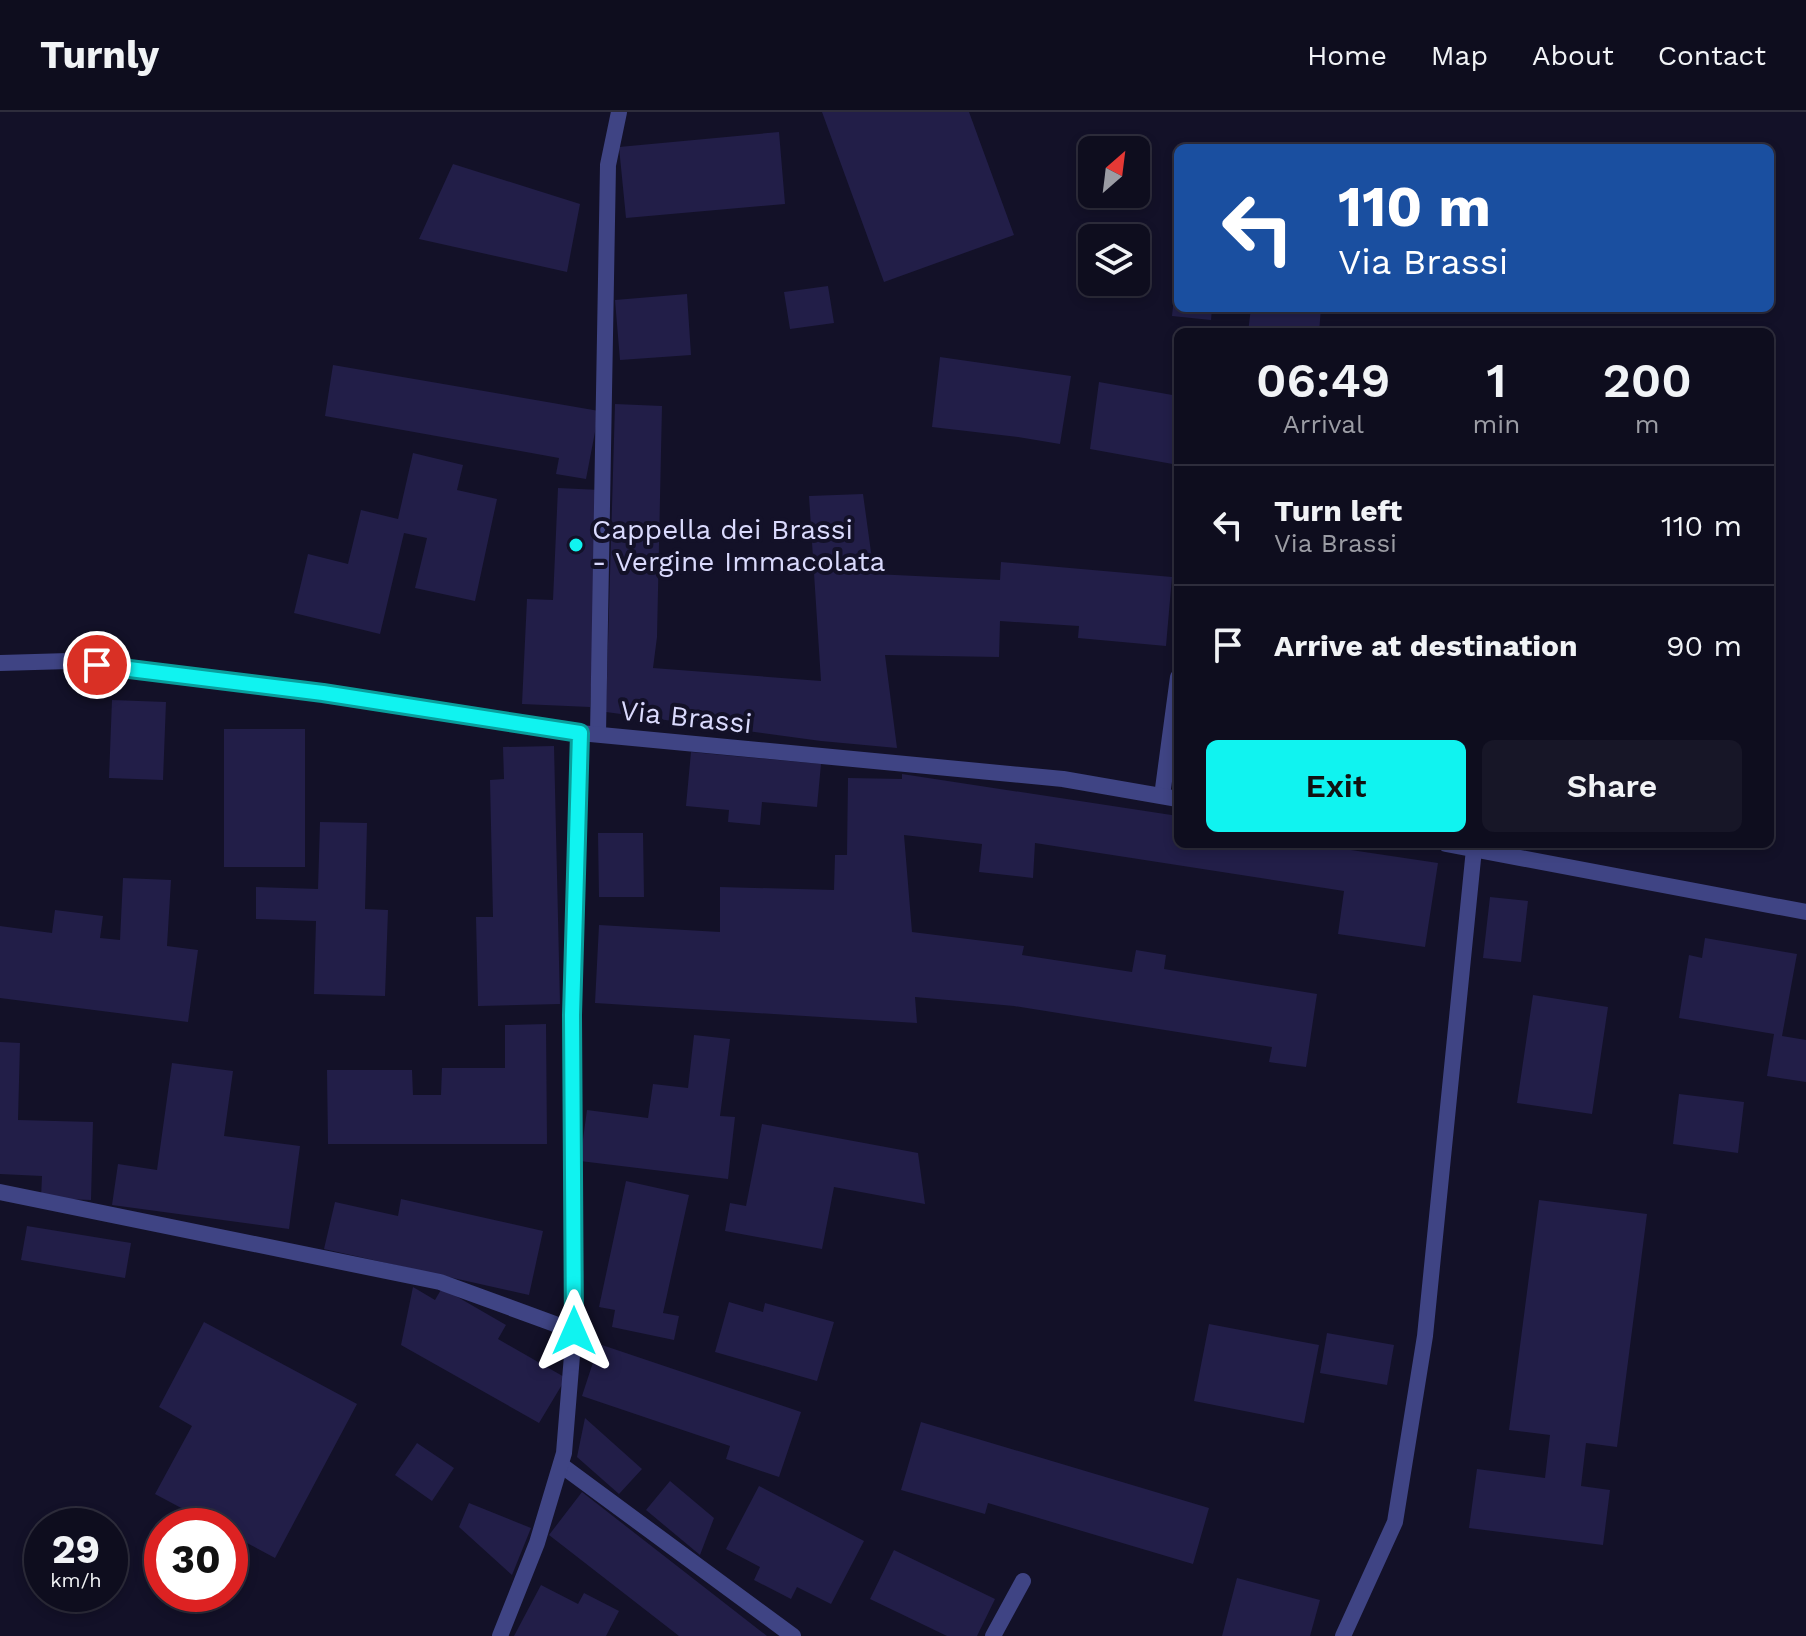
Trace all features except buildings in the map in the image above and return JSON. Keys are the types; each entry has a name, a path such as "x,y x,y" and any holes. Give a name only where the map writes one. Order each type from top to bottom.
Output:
{"street":[{"path":"598,734 608,165 619,112"},
{"name":"Via Brassi","path":"0,663 84,663 323,693 580,733 1063,779 1170,798"},
{"path":"500,1636 537,1543 564,1453 574,1331 572,1015 580,733"},
{"path":"1170,798 1174,738"},
{"path":"1468,848 1806,912"},
{"path":"1343,1636 1395,1522 1425,1336 1474,849"},
{"path":"0,1192 440,1282 574,1331"},
{"path":"561,1465 793,1636"},
{"path":"993,1636 1023,1581"}],"place":[{"name":"Cappella dei Brassi - Vergine Immacolata","path":"576,545"}],"route":[{"path":"97,665 323,693 580,733 572,1015 574,1331"}]}
